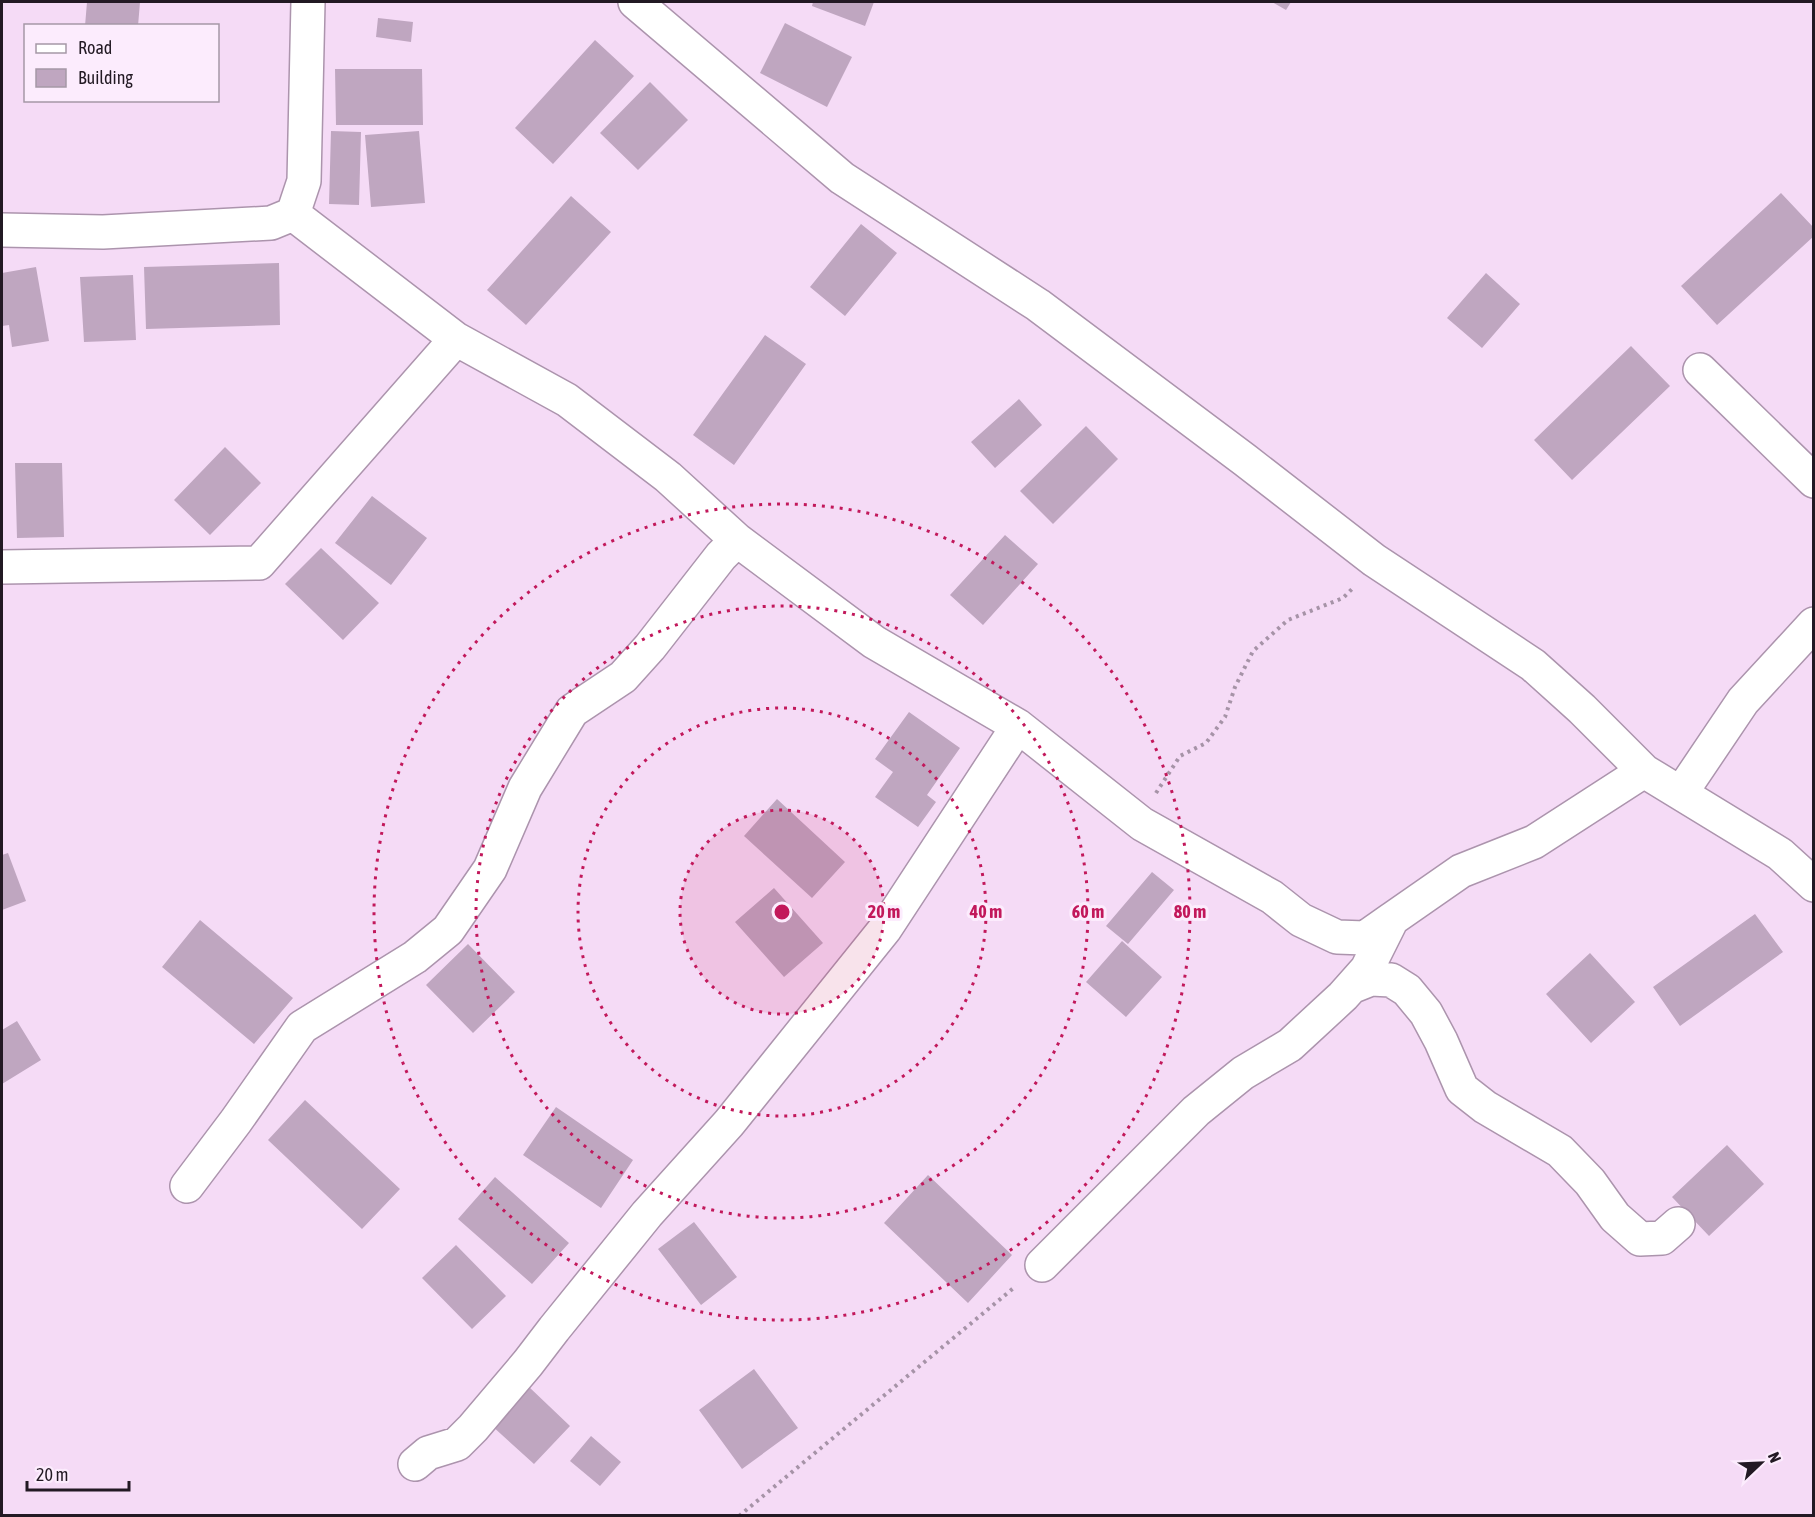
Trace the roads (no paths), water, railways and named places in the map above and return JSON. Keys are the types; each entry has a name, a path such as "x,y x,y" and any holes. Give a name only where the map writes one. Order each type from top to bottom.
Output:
{"street":[{"path":"2,230 103,232 271,223 292,214 304,181 308,2"},
{"path":"635,2 842,178 1038,305 1374,560 1533,665 1582,709 1644,771 1780,854 1814,885"},
{"path":"292,214 456,339 567,400 668,477 737,540 874,642 1018,726 1142,824 1272,897 1301,920 1337,937 1365,938 1461,871 1534,842 1644,771"},
{"path":"2,567 258,563 456,339"},
{"path":"1700,370 1814,482"},
{"path":"187,1186 302,1028 415,957 448,930 490,869 525,788 572,711 623,677 721,556 737,540"},
{"path":"1682,793 1743,700 1814,624"},
{"path":"416,1464 428,1453 457,1444 473,1428 647,1214 729,1123 885,928 1018,726"},
{"path":"1042,1265 1196,1111 1243,1073 1290,1045 1351,987 1366,969 1392,920"},
{"path":"1351,987 1371,979 1391,980 1407,990 1426,1013 1462,1089 1485,1107 1560,1151 1590,1182 1615,1217 1640,1239 1662,1238 1678,1224"}]}
